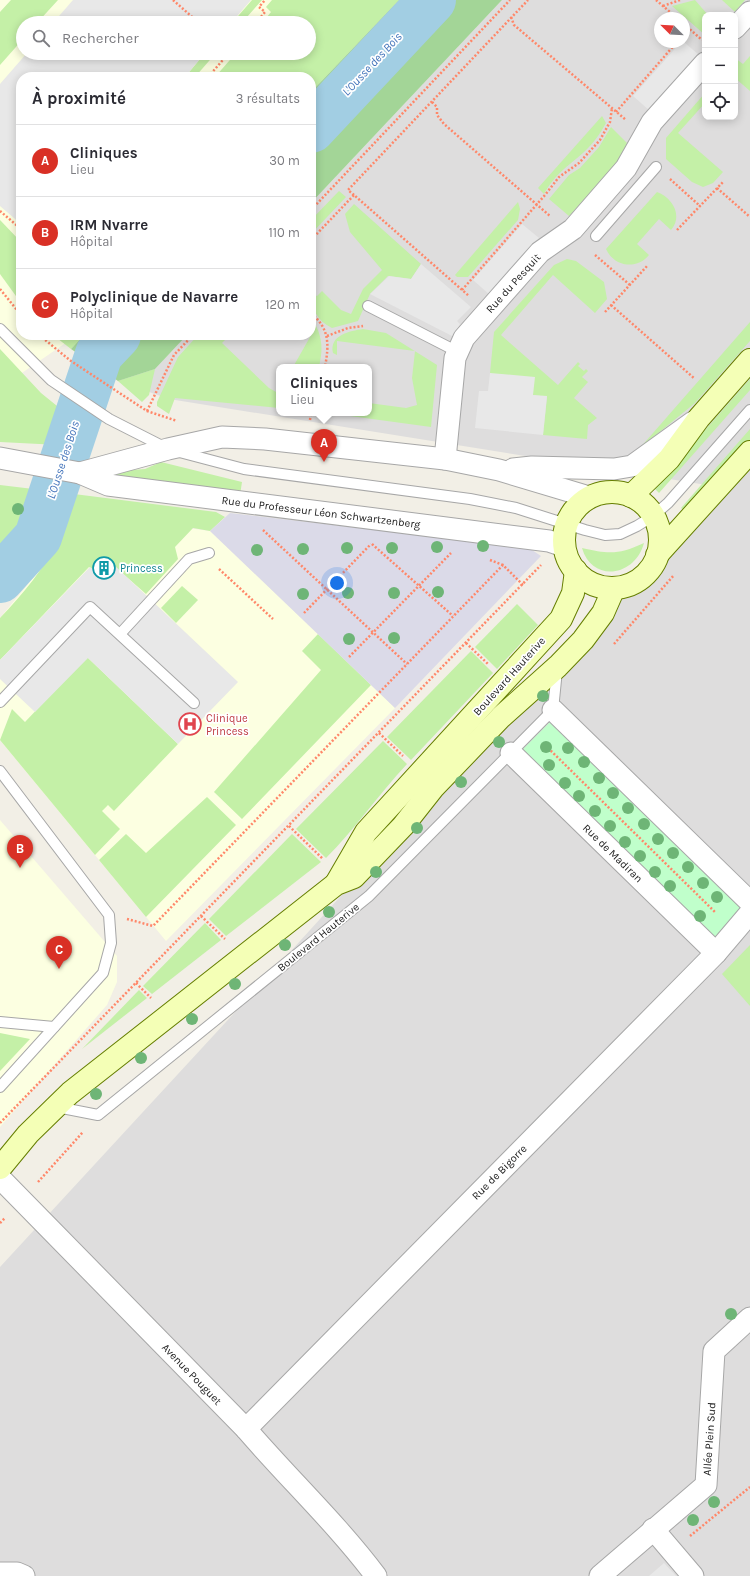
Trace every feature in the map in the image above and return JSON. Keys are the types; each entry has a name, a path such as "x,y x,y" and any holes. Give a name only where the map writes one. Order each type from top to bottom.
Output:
{"street":[{"path":"738,25 750,12"},
{"name":"Rue du Pesquit","path":"445,459 454,369 458,352 464,338 540,252 568,232 626,168 652,122 702,66"},
{"path":"631,496 669,460 699,418 750,360"},
{"path":"499,470 532,467 614,469 632,466 699,418"},
{"name":"Rue du Professeur Léon Schwartzenberg","path":"80,473 168,449 222,437 265,439 445,459 499,470 589,497"},
{"path":"658,555 660,541 658,527 654,516 643,503 631,496 617,492 603,493 589,497 578,506 560,537 568,559 576,571 587,581 600,586 614,588 628,585 640,578 651,568 658,555 750,452"},
{"name":"Rue du Professeur Léon Schwartzenberg","path":"0,458 80,473 108,485 560,537"},
{"name":"Boulevard Hauterive","path":"336,884 366,832 561,619 574,593 576,571"},
{"name":"Boulevard Hauterive","path":"0,1168 28,1134 70,1093 336,884 354,877 403,826 432,788 496,722 558,666 583,640 603,613 614,588"},
{"path":"553,710 744,896"},
{"name":"Rue de Madiran","path":"511,753 716,953"},
{"name":"Rue de Bigorre","path":"246,1429 716,953 750,913"},
{"name":"Avenue Pouguet","path":"0,1178 246,1429 282,1471 358,1552 376,1576"},
{"name":"Allée Plein Sud","path":"600,1576 706,1485 714,1351 750,1318"},
{"path":"653,1529 694,1576"},
{"path":"0,1573 17,1573 24,1576"}],"lane":[{"path":"596,236 656,167"},
{"path":"368,306 458,352"},
{"path":"0,329 51,380 109,420 168,449 244,469 470,499 516,508 560,537 620,534 654,516 668,503 750,410"},
{"path":"120,634 189,560 206,554"},
{"path":"0,702 90,607 194,703"},
{"path":"553,710 558,666"},
{"name":"Boulevard Hauterive","path":"98,1115 369,896 553,710"},
{"path":"0,771 109,915 111,943 103,973 0,1087"},
{"path":"0,1022 54,1027"},
{"path":"56,1107 98,1115"}],"path":[{"path":"173,0 191,16"},
{"path":"262,16 265,12 259,7 266,0"},
{"path":"316,205 510,0"},
{"path":"487,313 348,190 528,0"},
{"path":"656,0 670,12"},
{"path":"663,6 680,0"},
{"path":"512,17 514,24 644,136"},
{"path":"690,30 702,40"},
{"path":"616,112 672,48"},
{"path":"212,72 223,60"},
{"path":"432,102 437,107 437,115 444,124 630,285"},
{"path":"462,290 559,177 579,163 600,140 607,128 612,108"},
{"path":"656,167 700,206"},
{"path":"677,230 723,182"},
{"path":"717,188 750,218"},
{"path":"316,235 354,195"},
{"path":"0,211 16,225"},
{"path":"605,312 648,266"},
{"path":"0,289 16,308"},
{"path":"611,305 695,379"},
{"path":"316,320 324,330 328,339 325,364"},
{"path":"45,340 71,361 146,410 179,422"},
{"path":"146,410 174,355 188,340"},
{"path":"259,527 407,664"},
{"path":"0,1123 523,585 548,557 560,537"},
{"path":"304,613 375,539"},
{"path":"371,544 453,616"},
{"path":"349,657 454,551"},
{"path":"206,554 273,619"},
{"path":"109,915 153,926 503,565 523,585"},
{"path":"613,644 676,572"},
{"path":"466,643 492,668"},
{"path":"531,732 715,912"},
{"path":"379,733 406,759"},
{"path":"289,826 326,862"},
{"path":"694,932 715,912 744,896"},
{"path":"201,916 226,940"},
{"path":"136,983 152,998"},
{"path":"0,1224 98,1115"}],"shaded area":[{"path":"0,0 388,0 316,72 16,72 16,340 69,340 0,388"},
{"path":"73,0 251,0 237,16 59,16"},
{"path":"502,0 750,0 750,1576 0,1576 0,1267 261,984 713,486 169,399 118,381 155,369 182,340 316,340 316,198"},
{"path":"690,47 699,55 650,111 633,96 676,48"},
{"path":"21,60 199,60 189,72 16,72 16,220 0,206 0,84"},
{"path":"522,224 539,238 490,295 473,280"},
{"path":"421,264 471,307 457,321 460,324 454,337 370,294 389,276 411,279"},
{"path":"490,373 535,377 533,395 547,396 543,435 475,428 479,391 488,391"},
{"name":"Clinique Princess","path":"69,512 210,531 395,708 166,941 0,740 0,618 39,571 59,538"},
{"path":"230,513 529,548 541,556 395,708 210,531"},
{"path":"114,565 238,682 178,744 88,658 35,712 0,679 0,660 90,567 102,577"},
{"path":"0,820 117,956 117,982 107,1005 0,1127"},
{"path":"664,1563 676,1576 649,1576"}],"green space":[{"path":"11,0 58,0 43,16 16,16 16,47 0,65 0,12"},
{"path":"252,0 262,0 248,16 238,16"},
{"path":"272,0 399,0 316,87 316,72 219,72 230,60 316,60 316,16 268,16 271,12 266,7"},
{"path":"399,0 502,0 316,198 316,87"},
{"path":"695,0 705,12 702,12 702,32 690,22 690,12 679,12 672,6"},
{"path":"722,0 745,0 735,12"},
{"path":"750,56 750,91 738,81 738,60 743,64"},
{"path":"199,60 210,60 199,72 189,72"},
{"path":"702,96 702,106 678,133 723,172 713,183 703,187 692,182 666,159 666,138"},
{"path":"602,116 606,123 596,139 587,150 557,176 544,194 538,188"},
{"path":"611,127 627,143 617,165 569,216 549,199 569,175 580,168 599,147"},
{"path":"339,191 346,197 316,229 316,215"},
{"path":"657,192 668,198 676,213 676,219 671,230 659,219 637,244 649,255 644,260 638,263 626,264 614,260 606,249"},
{"path":"518,202 520,209 518,220 468,277 457,277 455,275"},
{"path":"354,204 421,264 411,279 388,276 370,294 358,321 332,328 322,322 316,314 316,296 322,291 341,310 351,314 363,289 382,270 350,232 345,214"},
{"path":"0,220 16,237 16,296 0,274"},
{"path":"567,259 576,261 604,282 607,299 595,313 553,275 501,335 558,385 578,362 580,364 578,366 584,371 586,369 588,371 582,377 588,382 574,398 597,418 588,425 587,439 543,435 547,397 533,395 490,373 494,332 554,265"},
{"path":"750,322 750,341 695,403 639,449"},
{"path":"316,326 321,340 319,364 295,364 308,340 316,340"},
{"path":"363,329 386,333 415,351 337,341 337,355 333,353 334,342 337,338 352,331"},
{"path":"59,340 79,340 71,349"},
{"path":"79,340 182,340 155,369 118,381 71,349"},
{"path":"193,340 225,340 222,343 269,388 276,392 276,408 175,398 169,414 157,406 157,402 178,357"},
{"path":"0,349 41,393 62,410 59,445 0,442"},
{"path":"415,351 437,365 431,427 350,416 372,416 372,403 406,408 417,405 412,378"},
{"path":"155,369 149,395 142,402 118,381"},
{"path":"750,379 750,390 659,493 654,488"},
{"path":"750,429 750,440 686,512 681,508"},
{"path":"161,462 242,482 240,495 91,473 145,469"},
{"path":"0,485 50,491 36,536 0,576"},
{"path":"74,494 216,512 225,517 210,531 193,528 175,547 178,559 146,594 105,558 94,570 89,567 0,660 0,618 17,600 47,560 59,538"},
{"path":"644,543 639,554 632,563 623,569 613,571 604,571 595,567 587,559 582,548 613,552 627,550"},
{"path":"182,586 198,600 176,623 161,608"},
{"path":"517,604 538,625 497,669 475,647"},
{"path":"318,634 371,685 242,819 214,792 321,670 302,651"},
{"path":"471,651 493,673 411,760 387,737"},
{"path":"87,657 178,744 114,811 108,805 102,811 120,829 95,855 0,740 12,709 25,722"},
{"path":"553,719 746,909 715,944 519,753"},
{"path":"383,741 407,764 326,858 296,829"},
{"path":"207,797 236,825 146,917 99,860 126,834 146,853"},
{"path":"292,834 321,862 226,936 209,919"},
{"path":"205,923 221,940 152,994 143,986"},
{"path":"750,945 750,1006 722,974"},
{"path":"139,990 147,998 82,1049"},
{"path":"0,1033 30,1039 0,1071"}],"waterway":[{"name":"L'Ousse des Bois","path":"316,124 432,0"},
{"name":"L'Ousse des Bois","path":"0,579 38,537 99,354 112,340"}],"place":[{"name":"Cliniques","path":"324,462"},
{"name":"Princess","path":"104,568"},
{"name":"Clinique Princess","path":"190,724"},
{"name":"IRM Nvarre","path":"20,868"},
{"name":"Polyclinique de Navarre","path":"59,969"}]}
